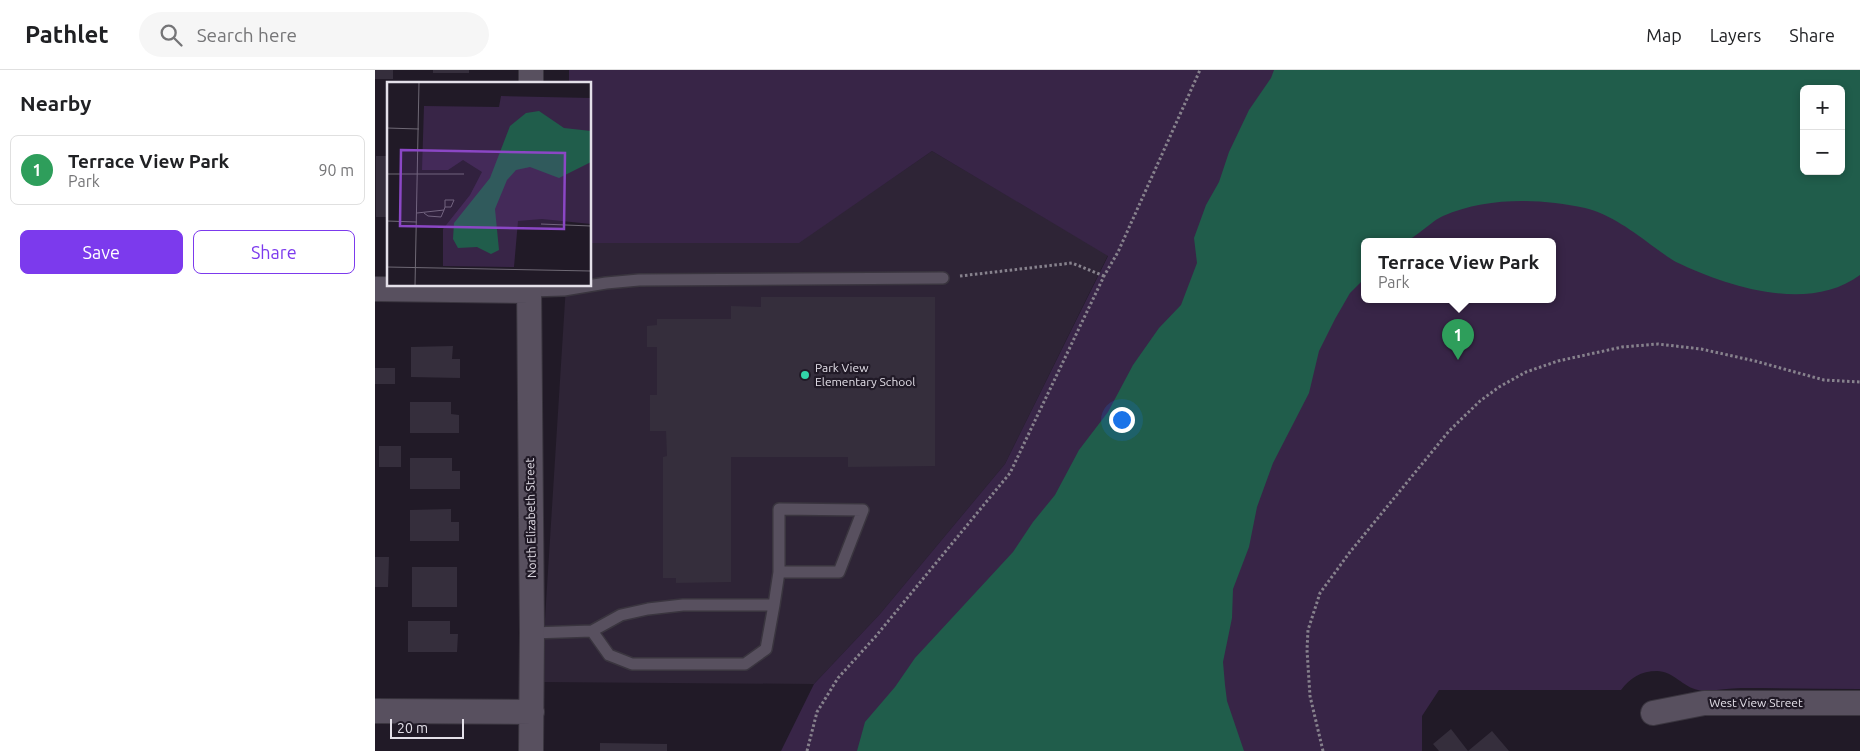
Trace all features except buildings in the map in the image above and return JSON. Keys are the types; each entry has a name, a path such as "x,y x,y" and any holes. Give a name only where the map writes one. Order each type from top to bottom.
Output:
{"street":[{"path":"375,289 529,288"},
{"name":"North Elizabeth Street","path":"529,288 532,633 531,751"},
{"name":"West View Street","path":"1653,713 1704,703 1860,702"},
{"path":"375,711 531,712"}],"lane":[{"path":"529,288 564,290 639,280 943,278"},
{"path":"592,631 609,655 632,664 745,664 767,649 779,572 779,509 863,510 839,572 779,572"},
{"path":"532,633 592,631 621,615 683,604 774,605"}],"path":[{"path":"807,751 817,712 838,678 876,636 1010,473 1104,276 1118,252 1200,70"},
{"path":"943,278 1072,263 1104,276"},
{"path":"1323,751 1310,696 1307,650 1308,630 1320,593 1350,552 1449,431 1480,401 1499,387 1526,372 1558,361 1622,347 1658,344 1701,349 1824,380 1860,382"}],"shaded area":[{"path":"569,70 1860,70 1860,689 1741,688 1698,690 1673,676 1657,671 1646,672 1636,676 1621,690 1439,690 1422,716 1422,751 781,751 814,684 880,614 1005,464 1108,256 932,151 799,243 591,243 591,82 569,82"},
{"path":"1274,70 1860,70 1860,275 1840,286 1817,293 1768,292 1744,287 1720,280 1676,262 1630,230 1604,215 1585,208 1550,202 1513,201 1477,205 1443,216 1412,238 1361,238 1361,282 1350,293 1319,351 1309,393 1273,463 1257,507 1249,547 1233,589 1232,618 1223,662 1227,701 1244,751 857,751 865,722 895,687 915,658 1013,552 1033,522 1055,495 1079,450 1108,412 1133,365 1159,328 1181,305 1197,263 1194,238 1206,205 1219,182 1229,152 1249,110 1271,78"},
{"name":"Park View Elementary School","path":"932,151 1108,255 1005,464 880,614 814,684 541,682 566,286 591,286 591,243 799,242"}],"place":[{"name":"Terrace View Park","path":"1458,360"},
{"name":"Park View Elementary School","path":"805,375"}]}
